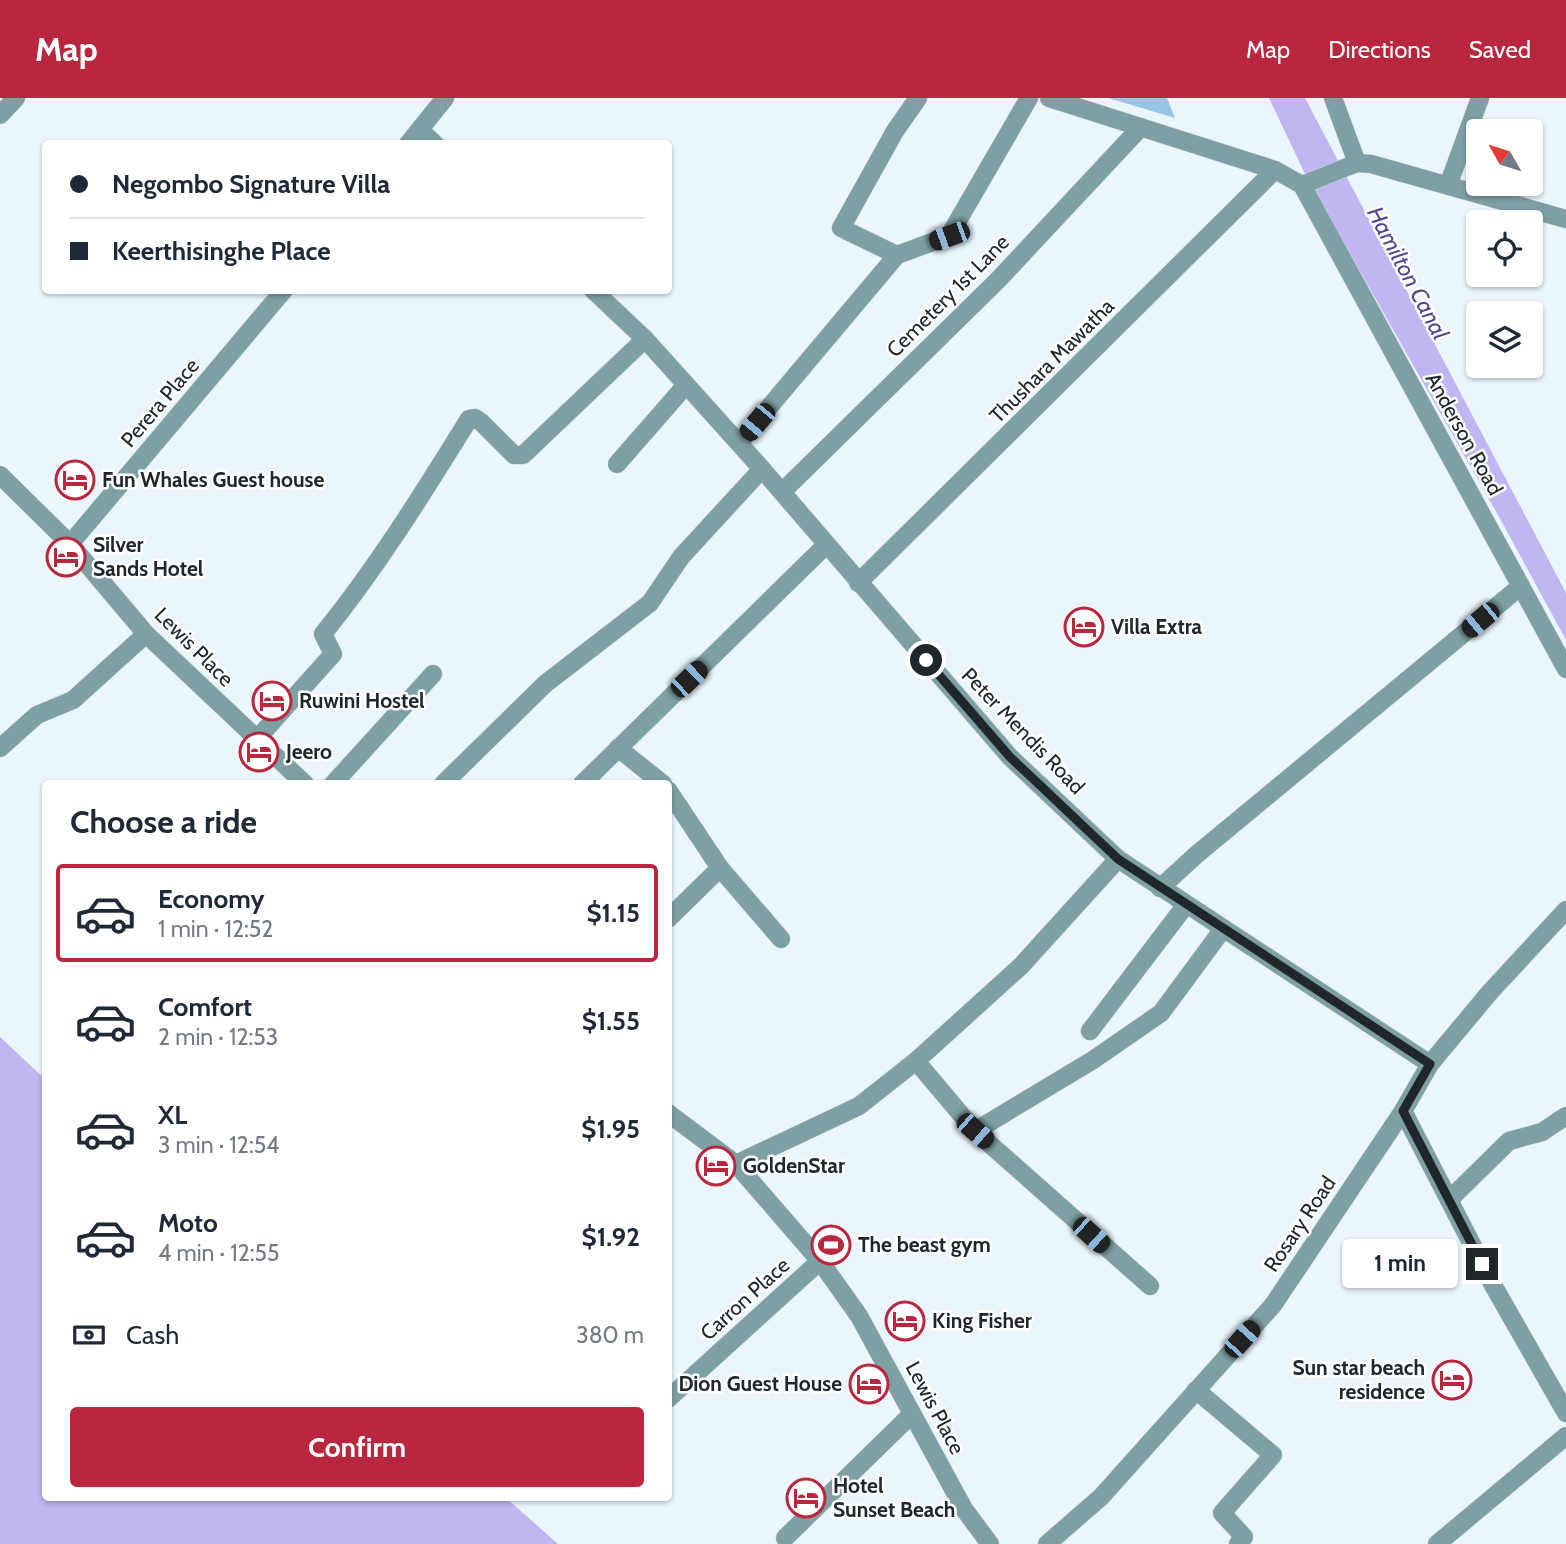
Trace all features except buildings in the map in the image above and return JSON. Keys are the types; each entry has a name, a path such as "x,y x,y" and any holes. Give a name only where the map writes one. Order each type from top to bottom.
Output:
{"street":[{"path":"0,115 16,98"},
{"path":"414,137 445,98"},
{"path":"897,255 841,228 895,131 918,98"},
{"path":"739,443 897,255 949,236 1029,98"},
{"path":"1049,98 1308,183 1351,165 1449,183 1566,219"},
{"path":"1333,98 1351,165"},
{"path":"1449,183 1480,98"},
{"name":"Cemetery 1st Lane","path":"782,492 998,280 1141,127"},
{"name":"Thushara Mawatha","path":"859,583 1275,170"},
{"name":"Anderson Road","path":"1308,183 1566,669"},
{"name":"Perera Place","path":"70,544 281,294"},
{"name":"Peter Mendis Road","path":"597,294 645,339 739,443 1010,757 1118,859 1185,906 1430,1064"},
{"path":"256,740 333,654 323,634 364,584 401,530 468,419 475,418 481,422 514,455 523,455 645,339"},
{"path":"617,464 687,385"},
{"path":"447,780 545,684 650,603 681,557 762,469"},
{"name":"Lewis Place","path":"0,475 70,544 146,634 301,780"},
{"path":"586,780 826,545"},
{"path":"1160,888 1196,855 1521,586"},
{"path":"0,748 37,715 73,700 146,634"},
{"path":"337,780 433,674"},
{"path":"618,748 658,780"},
{"path":"672,796 720,868 781,939"},
{"path":"736,1164 859,1106 916,1061 1021,966 1118,859"},
{"path":"672,915 720,868"},
{"path":"1090,1031 1185,906"},
{"name":"Rosary Road","path":"1047,1544 1101,1497 1273,1305 1403,1111 1430,1064 1489,992 1566,910"},
{"path":"975,1131 1093,1060 1161,1013 1223,929"},
{"path":"916,1061 975,1131 1150,1286"},
{"path":"1403,1111 1566,1413"},
{"name":"Lewis Place","path":"672,1115 736,1164 820,1261 859,1316 964,1509 990,1544"},
{"path":"1449,1200 1508,1141 1542,1132 1566,1116"},
{"name":"Carron Place","path":"672,1395 820,1261"},
{"path":"1196,1391 1273,1455 1222,1513 1244,1537 1238,1544"},
{"path":"785,1538 912,1414"},
{"path":"1437,1544 1566,1436"}],"shaded area":[{"path":"1108,98 1167,98 1175,118"},
{"path":"1269,98 1305,98 1566,593 1566,640 1305,174"},
{"path":"0,1037 42,1076 42,1501 509,1501 558,1544 0,1544"}],"place":[{"name":"Fun Whales Guest house","path":"75,480"},
{"name":"Silver Sands Hotel","path":"66,557"},
{"name":"Villa Extra","path":"1084,627"},
{"name":"Ruwini Hostel","path":"272,701"},
{"name":"Jeero","path":"259,752"},
{"name":"GoldenStar","path":"716,1166"},
{"name":"The beast gym","path":"831,1245"},
{"name":"King Fisher","path":"905,1321"},
{"name":"Sun star beach residence","path":"1452,1380"},
{"name":"Dion Guest House","path":"869,1384"},
{"name":"Hotel Sunset Beach","path":"806,1498"}],"route":[{"path":"926,660 1010,757 1118,859 1185,906 1430,1064 1403,1111 1482,1264"}],"water label":[{"name":"Hamilton Canal","path":"1408,273"}]}
